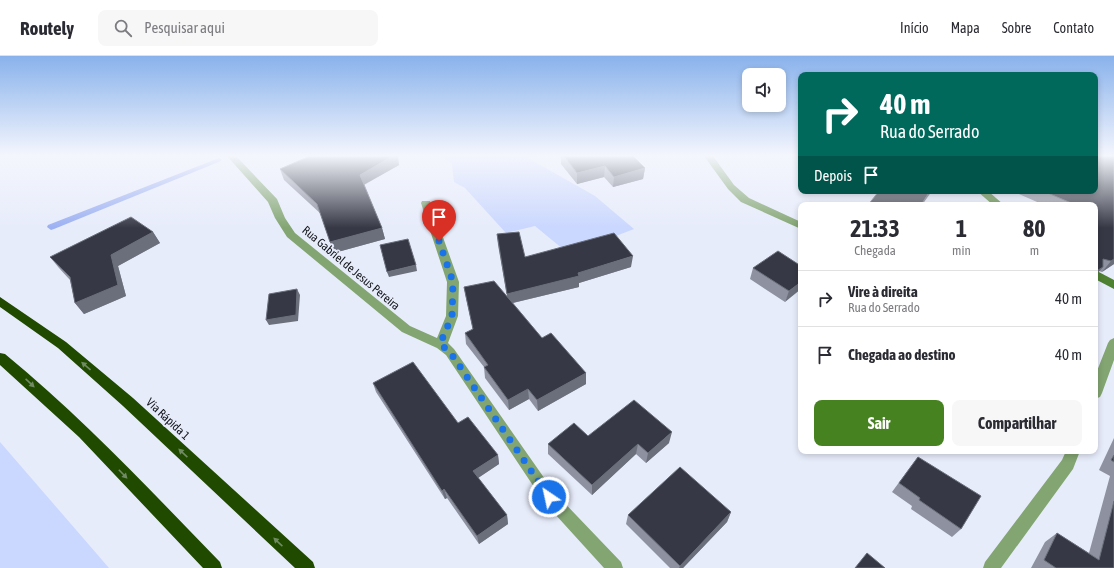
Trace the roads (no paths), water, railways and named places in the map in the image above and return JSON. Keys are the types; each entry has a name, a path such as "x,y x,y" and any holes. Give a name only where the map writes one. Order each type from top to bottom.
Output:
{"highway":[{"name":"Via Rápida 1","path":"0,301 62,345 128,402 307,568"},
{"path":"0,358 16,370 82,431 214,568"}],"street":[{"name":"Rua Gabriel de Jesus Pereira","path":"253,180 273,201 280,218 296,240 406,329 440,344"},
{"path":"726,180 741,197 798,225"},
{"path":"986,194 995,202"},
{"path":"426,203 453,282 452,316 440,344 450,352 549,497 615,568"},
{"path":"1098,276 1114,286"},
{"path":"1098,385 1114,343"},
{"path":"991,568 1068,464 1072,454"}],"waterway":[{"path":"51,227 169,180"}]}
